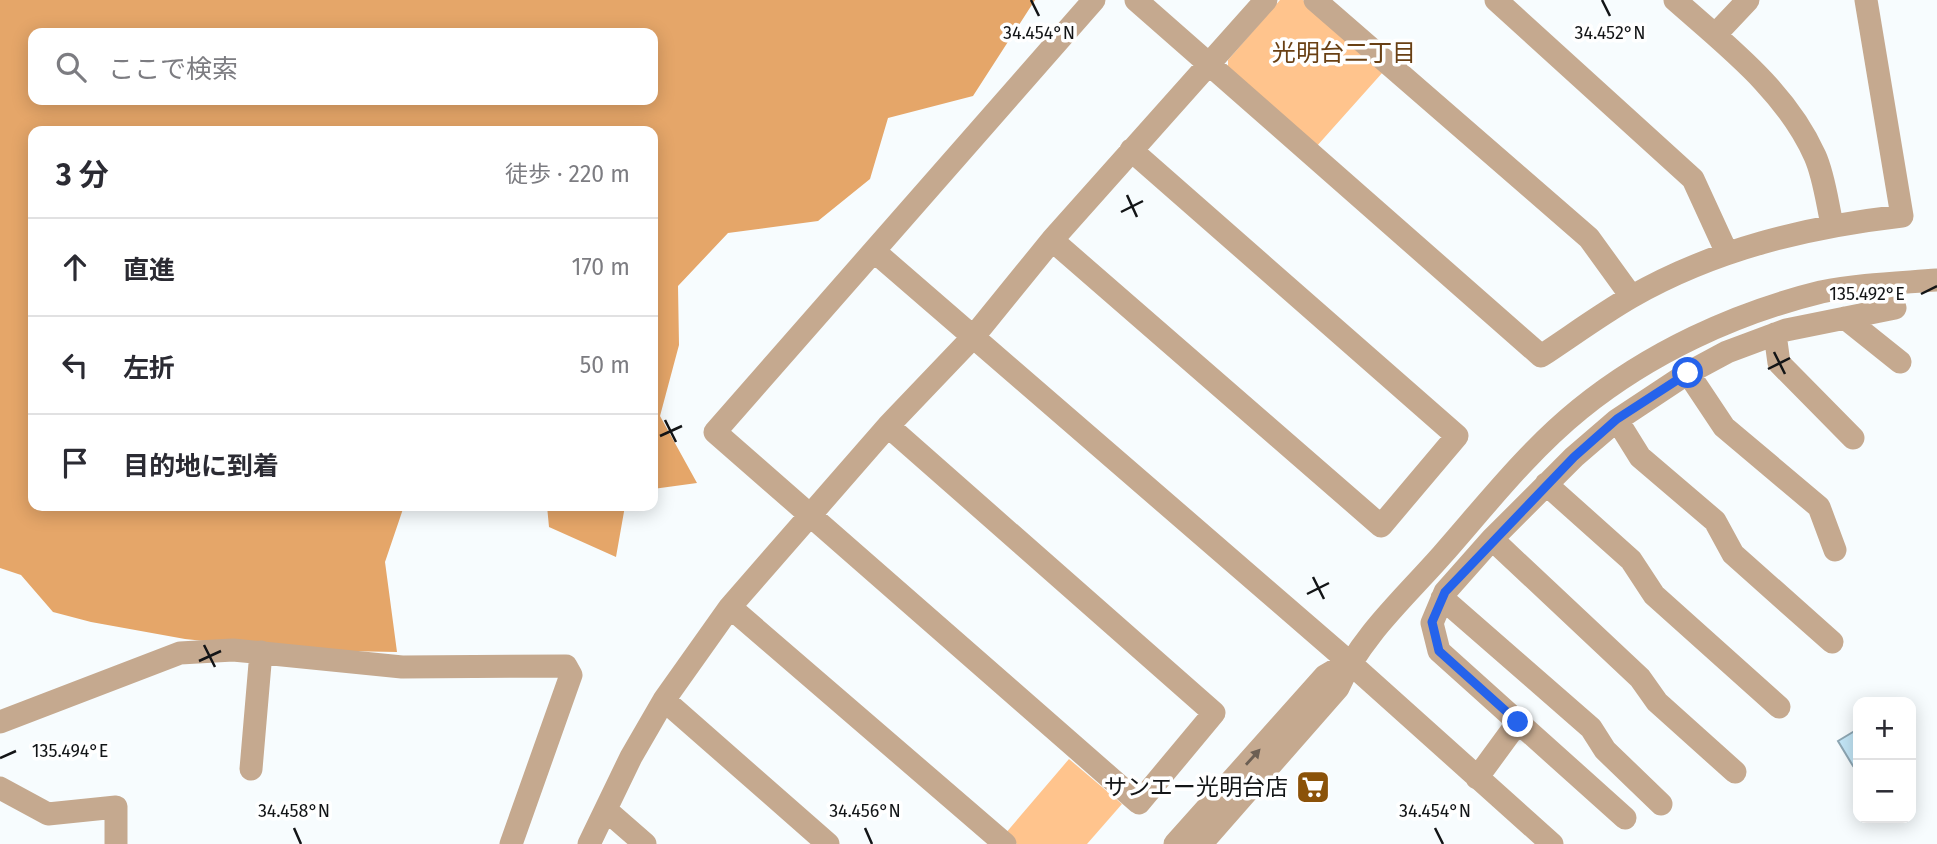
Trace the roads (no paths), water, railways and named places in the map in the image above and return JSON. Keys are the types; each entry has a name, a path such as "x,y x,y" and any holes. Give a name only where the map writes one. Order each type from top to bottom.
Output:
{"street":[{"path":"888,426 1214,713 1139,803 808,517 715,432 1094,0"},
{"path":"1136,0 1541,356 1631,296 1727,253 1765,240 1832,224 1902,216 1866,0"},
{"path":"589,844 631,757 664,700 730,607 888,426 974,336 1052,240 1266,0"},
{"path":"1315,0 1589,238 1631,296"},
{"path":"1496,0 1693,179 1727,253"},
{"path":"1675,0 1767,85 1794,116 1816,158 1832,224"},
{"path":"1715,35 1748,0"},
{"path":"1052,240 1381,526 1457,436 1131,150"},
{"path":"874,251 1349,662 1552,844"},
{"path":"1201,844 1338,688 1349,662 1519,467 1579,409 1641,366 1716,327 1774,305 1823,292 1937,280"},
{"path":"1625,818 1439,651 1432,622 1442,598 1492,539 1546,484 1617,419 1688,373 1727,352 1776,334 1895,308"},
{"path":"1845,318 1900,362"},
{"path":"1776,334 1779,363 1853,438"},
{"path":"1688,373 1724,428 1819,506 1836,550"},
{"path":"1617,419 1640,457 1715,521 1733,554 1832,642"},
{"path":"1546,484 1630,560 1654,595 1779,707"},
{"path":"1492,539 1640,678 1657,702 1735,772"},
{"path":"1442,598 1591,728 1605,750 1661,804"},
{"path":"730,607 1005,844"},
{"path":"0,722 180,653 233,650 402,667 566,666 571,675 511,844"},
{"path":"251,769 261,652"},
{"path":"1175,844 1325,676 1349,662"},
{"path":"664,700 828,844"},
{"path":"1477,778 1518,722"},
{"path":"0,788 48,814 116,807 116,844"},
{"path":"606,810 645,844"}],"water":[{"path":"1853,732 1853,766 1838,741"}],"place":[{"name":"サンエー光明台店","path":"1313,787"}],"district":[{"name":"光明台二丁目","path":"1344,53"}]}
